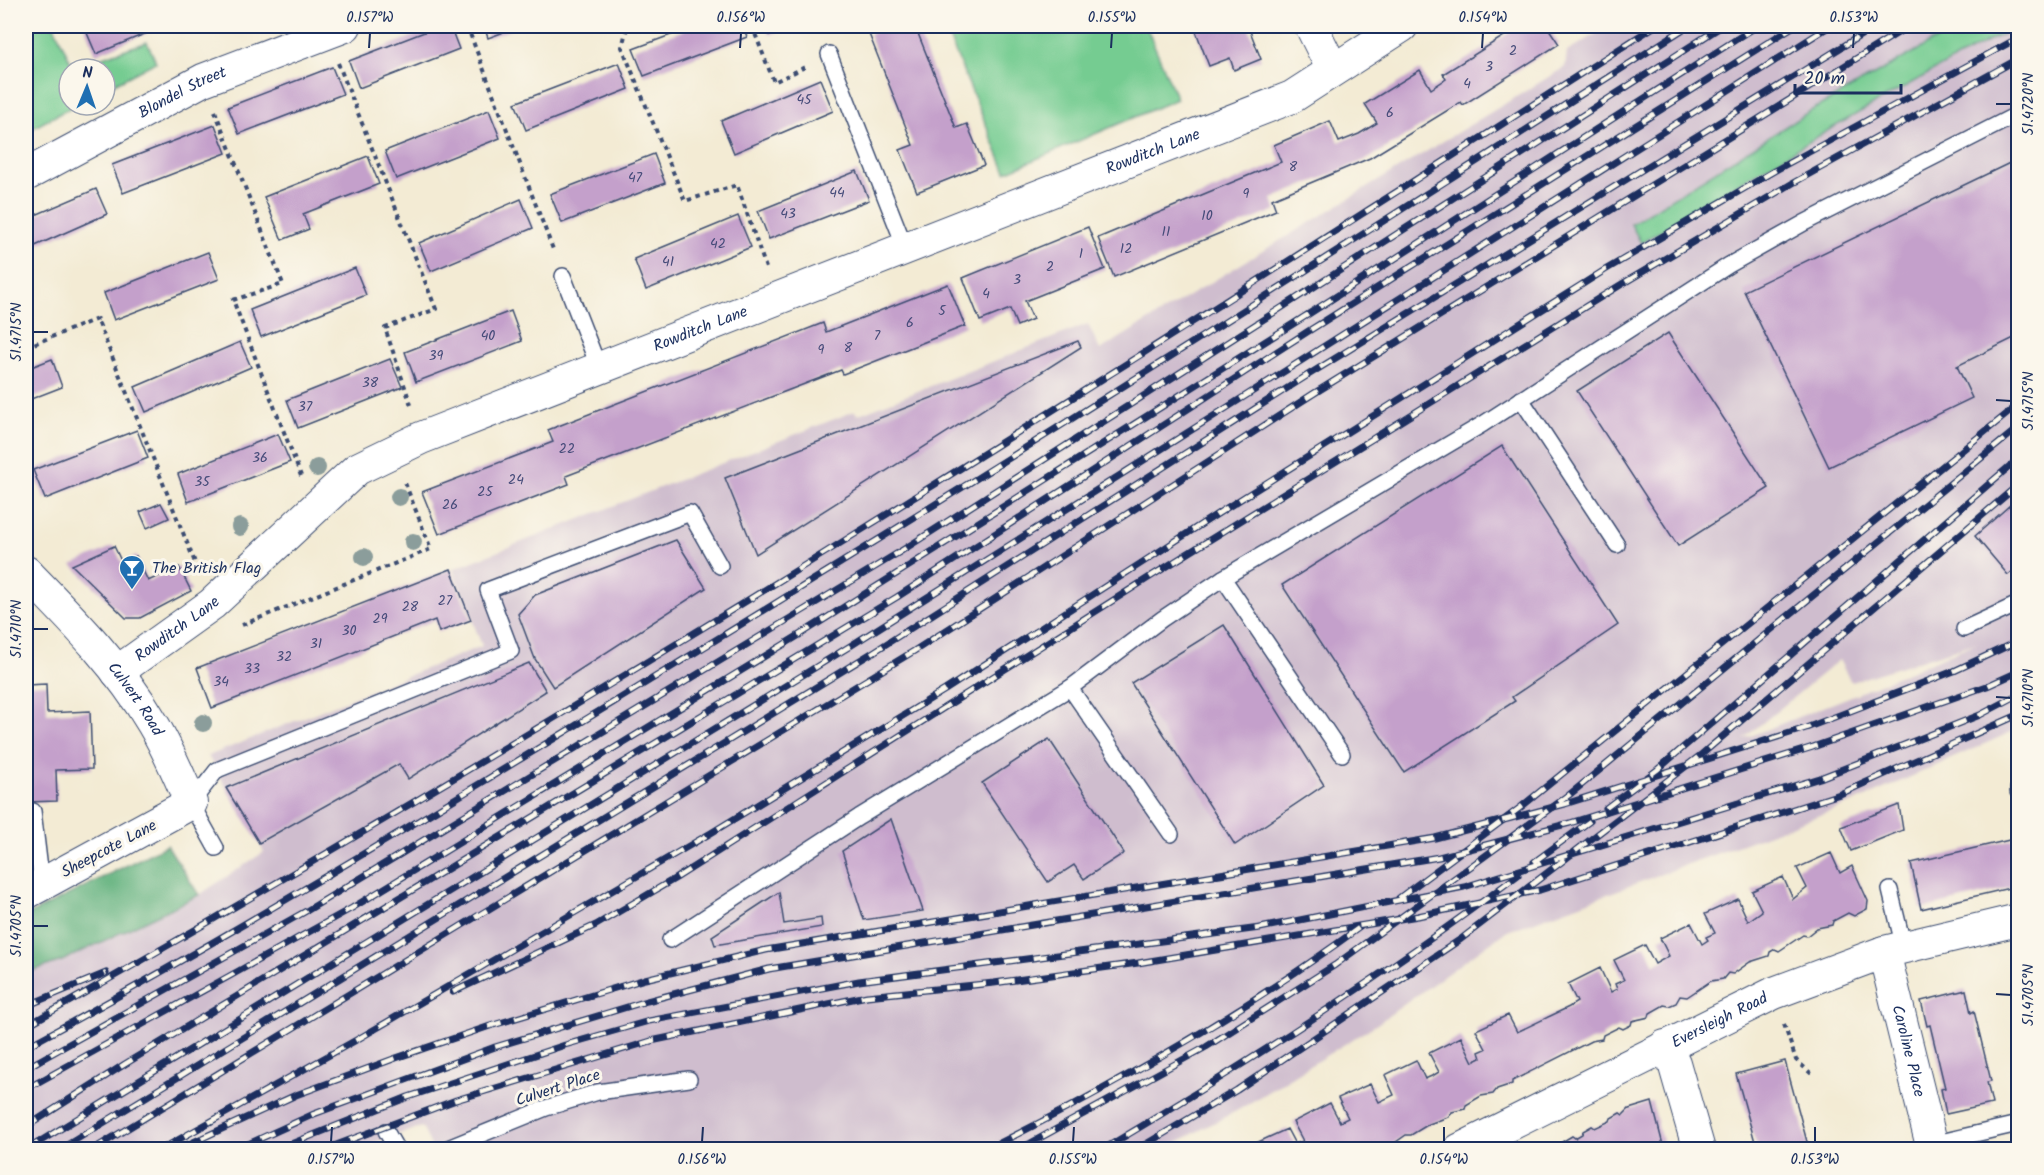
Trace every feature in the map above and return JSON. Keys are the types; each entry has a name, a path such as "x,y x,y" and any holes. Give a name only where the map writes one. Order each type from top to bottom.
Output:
{"street":[{"path":"1311,26 1332,68"},
{"name":"Rowditch Lane","path":"117,672 206,608 357,469 421,438 776,297 1292,97 1332,68 1402,26"},
{"name":"Blondel Street","path":"26,175 203,80 336,29"},
{"name":"Culvert Road","path":"26,572 89,637 117,672 153,723 191,803"},
{"name":"Sheepcote Lane","path":"34,890 191,803"},
{"name":"Eversleigh Road","path":"1459,1149 1774,993 1894,950 2006,923"},
{"name":"Caroline Place","path":"1894,950 1932,1147"},
{"path":"1665,1046 1674,1063 1699,1149"}],"lane":[{"path":"829,54 905,247"},
{"path":"670,940 859,817 1070,688 1162,619 1223,578 1521,399 1729,265 1804,223 2019,114"},
{"path":"563,276 599,368"},
{"path":"1521,399 1617,545"},
{"path":"191,803 217,770 511,651 488,590 690,513 720,566"},
{"path":"1223,578 1342,754"},
{"path":"1964,629 2019,604"},
{"path":"1070,688 1171,834"},
{"name":"Culvert Road","path":"191,803 216,848"},
{"path":"33,811 34,890"},
{"path":"1890,890 1894,950"},
{"name":"Culvert Place","path":"443,1149 546,1108 598,1092 689,1079"},
{"path":"1932,1147 2019,1124"},
{"path":"386,1131 397,1149"}],"path":[{"path":"467,26 563,276"},
{"path":"752,26 774,82 829,54"},
{"path":"627,28 622,47 685,201 737,185 776,297"},
{"path":"336,29 436,309 385,328 421,438"},
{"path":"203,80 283,284 233,300 315,510"},
{"path":"26,347 97,319 206,608 228,630 431,549 391,453"},
{"path":"1774,993 1796,1060 1814,1076"}],"shaded area":[{"path":"1608,26 1960,26 1807,113 1631,224 1642,243 1767,166 1949,61 2018,26 2018,729 1850,804 1505,932 1377,1024 1240,1109 1164,1149 433,1150 422,1127 372,1143 375,1149 26,1149 26,973 62,961 199,895 264,852 208,756 482,646 453,569 855,411 857,415 1088,324 1100,350 1565,67 1567,52","holes":["1978,642 1743,739 1839,660 1851,682"]}],"green space":[{"path":"26,26 54,26 68,57 57,57 57,115 26,132"},
{"path":"944,26 1146,26 1177,99 1006,172"},
{"path":"1960,26 2018,26 1781,158 1641,243 1631,224 1807,113"},
{"path":"147,42 156,62 117,83 117,57 103,57"},
{"path":"167,845 199,895 62,961 26,973 26,916"}],"building":[{"path":"84,26 164,26 96,54"},
{"path":"440,26 450,26 459,49 359,88 349,61"},
{"path":"484,26 520,26 488,38"},
{"path":"695,26 743,26 747,37 644,76 633,49"},
{"path":"765,26 791,26 769,35"},
{"path":"890,26 915,26 956,128 967,124 984,165 917,192 900,150 913,145 869,34"},
{"path":"1194,26 1248,26 1261,59 1234,70 1230,58 1209,66"},
{"path":"1520,26 1547,26 1559,44 1463,105 1461,102 1370,158 1272,199 1276,210 1114,277 1098,238 1281,162 1274,145 1330,121 1339,142 1359,134 1377,123 1365,104 1420,70 1431,89 1446,79 1443,74"},
{"path":"619,63 629,89 526,130 515,103"},
{"path":"332,67 343,94 239,134 228,107"},
{"path":"820,79 833,111 734,153 721,121"},
{"path":"489,110 500,138 396,179 385,151"},
{"path":"215,125 226,153 123,193 112,165"},
{"path":"654,154 665,183 562,223 550,194"},
{"path":"368,156 379,184 303,214 309,229 282,240 264,197"},
{"path":"2018,159 2018,336 1957,366 1972,398 1829,467 1744,291"},
{"path":"857,171 869,200 769,239 758,211"},
{"path":"96,189 107,214 26,250 26,219"},
{"path":"521,199 533,228 431,271 419,243"},
{"path":"738,216 751,247 646,290 634,259"},
{"path":"1088,227 1105,269 1025,301 1033,319 1017,326 1010,309 980,321 963,278"},
{"path":"208,252 219,279 114,320 104,293"},
{"path":"355,268 366,295 261,337 250,310"},
{"path":"948,284 965,326 843,374 841,370 566,476 569,484 439,534 422,492 553,442 548,430 823,323 826,332"},
{"path":"511,311 522,341 416,382 405,352"},
{"path":"1668,333 1769,488 1678,546 1577,391"},
{"path":"1078,341 1081,347 756,554 725,478"},
{"path":"240,342 251,367 146,412 135,387"},
{"path":"52,359 62,387 26,401 26,369"},
{"path":"390,359 402,387 298,428 287,400"},
{"path":"137,430 148,458 45,499 33,470"},
{"path":"278,434 290,462 188,502 178,474"},
{"path":"1502,446 1618,625 1512,697 1515,701 1404,772 1282,585"},
{"path":"2018,498 2018,567 2008,575 1975,536"},
{"path":"161,503 169,518 147,528 140,512"},
{"path":"676,540 706,588 553,687 535,659 518,614 535,595"},
{"name":"The British Flag","path":"114,546 122,563 136,556 148,581 179,567 191,591 140,618 126,618 72,565"},
{"path":"451,569 471,620 439,632 435,620 212,708 197,668"},
{"path":"1224,625 1324,785 1235,845 1131,683"},
{"path":"529,663 546,691 408,779 399,764 259,843 226,788"},
{"path":"46,684 47,713 90,711 92,769 56,770 57,801 26,802 26,685"},
{"path":"1049,739 1124,853 1084,879 1074,865 1048,882 982,783"},
{"path":"1899,805 1903,830 1851,851 1841,827"},
{"path":"891,819 923,911 864,920 842,851"},
{"path":"2018,838 2018,886 1921,909 1911,863"},
{"path":"1831,853 1840,873 1852,866 1868,901 1867,909 1854,916 1848,913 1833,921 1832,925 1817,928 1779,951 1775,949 1770,952 1769,956 1750,962 1733,974 1728,973 1723,979 1711,981 1687,997 1680,996 1676,1003 1669,1006 1664,1005 1650,1013 1649,1017 1632,1021 1631,1025 1623,1029 1619,1027 1603,1035 1602,1039 1591,1041 1512,1081 1512,1084 1497,1089 1493,1094 1481,1096 1466,1105 1465,1109 1452,1112 1448,1117 1429,1124 1411,1135 1406,1135 1393,1144 1376,1149 1243,1149 1287,1129 1295,1144 1303,1141 1293,1122 1330,1103 1340,1122 1348,1118 1338,1098 1370,1084 1379,1102 1394,1095 1385,1075 1416,1060 1425,1079 1434,1075 1439,1072 1429,1053 1461,1037 1473,1062 1481,1058 1479,1052 1486,1049 1476,1030 1508,1015 1517,1032 1569,1007 1577,1002 1568,984 1600,968 1611,992 1617,989 1615,984 1624,980 1614,960 1645,945 1655,964 1669,956 1660,938 1691,923 1702,944 1708,940 1706,937 1715,933 1705,914 1738,899 1748,921 1762,911 1752,891 1783,877 1793,899 1807,888 1797,868"},
{"path":"779,892 784,924 821,918 822,927 715,945 712,936"},
{"path":"1966,990 1971,1013 1974,1011 1991,1081 1987,1082 1992,1104 1946,1114 1941,1089 1945,1088 1930,1025 1927,1026 1921,1001"},
{"path":"1785,1061 1809,1149 1757,1149 1736,1074"},
{"path":"1652,1102 1664,1149 1646,1149 1646,1147 1640,1149 1550,1149 1572,1136 1575,1138 1592,1126 1595,1128 1610,1121 1620,1113 1623,1115 1629,1109"}],"railway":[{"path":"26,1026 440,787 848,538 1253,284 1655,26"},
{"path":"26,1047 107,1003 345,865 790,595 1176,353 1688,26"},
{"path":"26,1068 308,910 898,553 1722,26"},
{"path":"26,1089 352,908 801,634 1304,317 1757,26"},
{"path":"26,1127 125,1064 897,597 1307,332 1794,26"},
{"path":"26,1150 847,648 1830,26"},
{"path":"59,1150 875,651 1308,375 1876,26"},
{"path":"92,1150 914,651 1313,394 1909,26"},
{"path":"160,1150 358,1039 711,833 945,690 1225,509 1605,270 1774,171 2018,38"},
{"path":"453,992 596,925 676,878 1153,575 1622,284 1793,183 2018,59"},
{"path":"1399,898 1521,807 2018,405"},
{"path":"1018,1150 1206,1047 1335,965 1569,795 2018,428"},
{"path":"1606,808 1657,770 2018,459"},
{"path":"1136,1150 1237,1090 1461,939 1702,754 2018,485"},
{"path":"176,1150 296,1095 396,1058 490,1026 645,979 766,950 1435,838 1565,804 1806,728 1954,671 2018,641"},
{"path":"235,1150 314,1114 495,1047 647,1001 769,969 1439,857 1570,823 1813,747 1987,686 2018,672"},
{"path":"276,1150 408,1097 565,1045 649,1021 859,981 1260,928 1464,887 1820,778 1980,715 2018,695"},
{"path":"323,1150 456,1100 651,1041 867,996 994,983 1138,963 1418,916 1540,890 1840,794 2018,715"},
{"path":"1534,862 1590,821"},
{"path":"1102,1150 1314,1018 1417,948 1518,875"},
{"path":"986,1150 1131,1074 1225,1018 1316,959 1360,927"},
{"path":"26,1006 106,973"}],"place":[{"name":"The British Flag","path":"132,591"}]}
